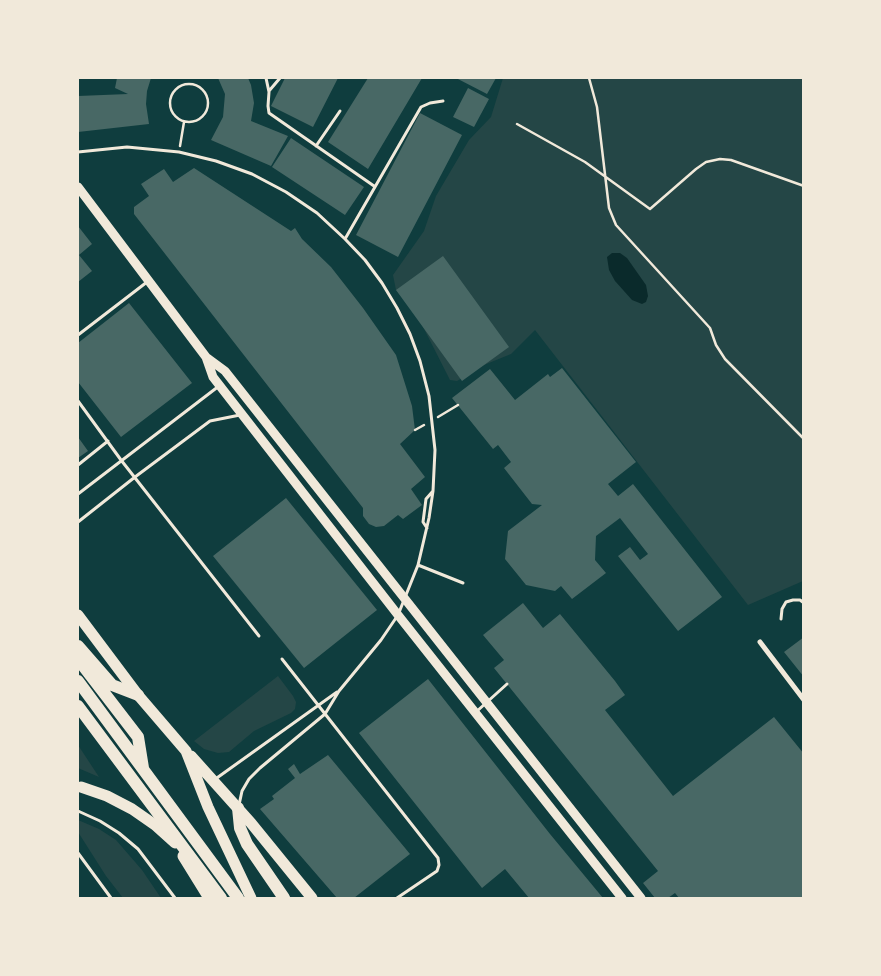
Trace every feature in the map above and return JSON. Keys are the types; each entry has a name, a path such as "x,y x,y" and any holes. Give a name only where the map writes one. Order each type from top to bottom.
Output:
{"highway":[{"path":"78,646 112,685 138,695"},
{"path":"78,659 138,736 149,806"},
{"path":"78,681 238,898"},
{"path":"78,706 221,898"},
{"path":"238,808 240,828 247,844 284,898"}],"main road":[{"path":"78,615 138,695 186,751 214,780 312,898"},
{"path":"78,711 176,844 209,898"},
{"path":"186,751 208,807 250,898"},
{"path":"78,786 107,796 132,809 155,825 176,844"}],"street":[{"path":"78,187 206,357 225,371 465,678 641,898"},
{"path":"206,357 213,377 219,386 622,898"},
{"path":"760,642 804,700"},
{"path":"513,760 516,752 524,751"}],"lane":[{"path":"266,78 269,92 269,113 374,186"},
{"path":"269,92 280,78"},
{"path":"345,239 421,107 430,103 443,102"},
{"path":"316,146 340,111"},
{"path":"78,152 127,147 179,152 216,161 252,174 286,192 309,208 345,239 365,260 382,283 397,308 420,361 429,396 434,426 433,491 426,499 424,522 427,528 418,565 398,615 381,640 339,691 325,714 255,772 242,791 238,808"},
{"path":"78,335 149,280"},
{"path":"78,494 219,386"},
{"path":"78,401 121,460 259,636"},
{"path":"78,522 210,421 242,415"},
{"path":"78,465 108,441"},
{"path":"418,565 464,583"},
{"path":"781,619 782,609 786,602 800,600 804,603"},
{"path":"282,659 438,858 439,865 437,871 398,898"},
{"path":"454,686 465,678"},
{"path":"475,712 506,684"},
{"path":"214,780 339,691"},
{"path":"78,811 100,821 119,833 138,849 175,898"},
{"path":"78,853 111,898"}],"path":[{"path":"589,78 597,107 609,208 616,225 710,328 716,345 726,359 804,439"},
{"path":"186,84 192,84 198,86 206,95 207,107 205,113 196,120 184,121 174,114 170,102 175,90 186,84"},
{"path":"179,152 184,121"},
{"path":"516,124 585,162 650,209 696,169 706,162 720,158 731,160 804,186"},
{"path":"450,410 458,405"}],"shaded area":[{"path":"503,78 803,78 803,581 748,605 535,330 511,354 484,365 457,381 450,380 417,315 396,290 393,275 424,231 436,196 469,140 491,117"},
{"path":"612,253 620,253 627,258 646,285 648,296 646,302 642,304 632,300 615,281 609,270 607,257"},
{"path":"278,676 296,702 295,709 291,713 254,731 229,752 218,753 204,749 194,741"},
{"path":"78,745 99,777 78,768"},
{"path":"78,820 99,829 116,840 142,870 161,898 123,898 106,876 78,832"}],"building":[{"path":"117,78 151,78 146,104 149,124 78,132 78,96 128,94 115,88"},
{"path":"218,78 248,78 254,103 251,121 288,136 271,166 211,140 223,117 225,94"},
{"path":"285,78 338,78 313,127 271,106"},
{"path":"368,78 422,78 368,169 328,142"},
{"path":"456,78 496,78 487,94"},
{"path":"468,88 489,99 474,127 453,117"},
{"path":"420,113 462,135 398,257 356,235"},
{"path":"291,138 364,187 345,215 272,167"},
{"path":"194,168 291,231 295,228 302,239 331,267 396,355 412,406 415,430 400,444 425,477 411,489 422,505 403,519 398,515 384,526 376,527 369,524 363,516 363,508 134,214 134,207 149,196 141,184 164,169 173,182"},
{"path":"78,226 92,244 79,255 92,271 78,282"},
{"path":"443,256 509,347 462,381 396,290"},
{"path":"129,303 192,383 121,437 78,382 78,343"},
{"path":"562,368 636,462 608,484 618,496 633,484 722,597 678,631 618,556 630,547 640,560 648,554 620,518 596,536 595,560 606,573 572,599 561,586 555,591 526,585 505,559 508,531 542,505 532,504 504,468 511,462 498,445 493,449 452,398 490,369 515,400 548,374 550,377"},
{"path":"78,437 88,451 78,458"},
{"path":"286,498 377,610 304,668 213,556"},
{"path":"523,603 543,628 560,614 615,681 625,695 605,710 673,796 774,717 804,754 804,898 679,898 675,893 668,898 655,898 643,883 658,871 494,668 504,660 483,635"},
{"path":"804,637 804,677 784,652"},
{"path":"428,679 603,898 529,898 505,869 482,888 359,733"},
{"path":"328,755 410,854 354,898 337,898 260,809 274,799 272,796 295,778 288,769 294,764 300,774"}]}
